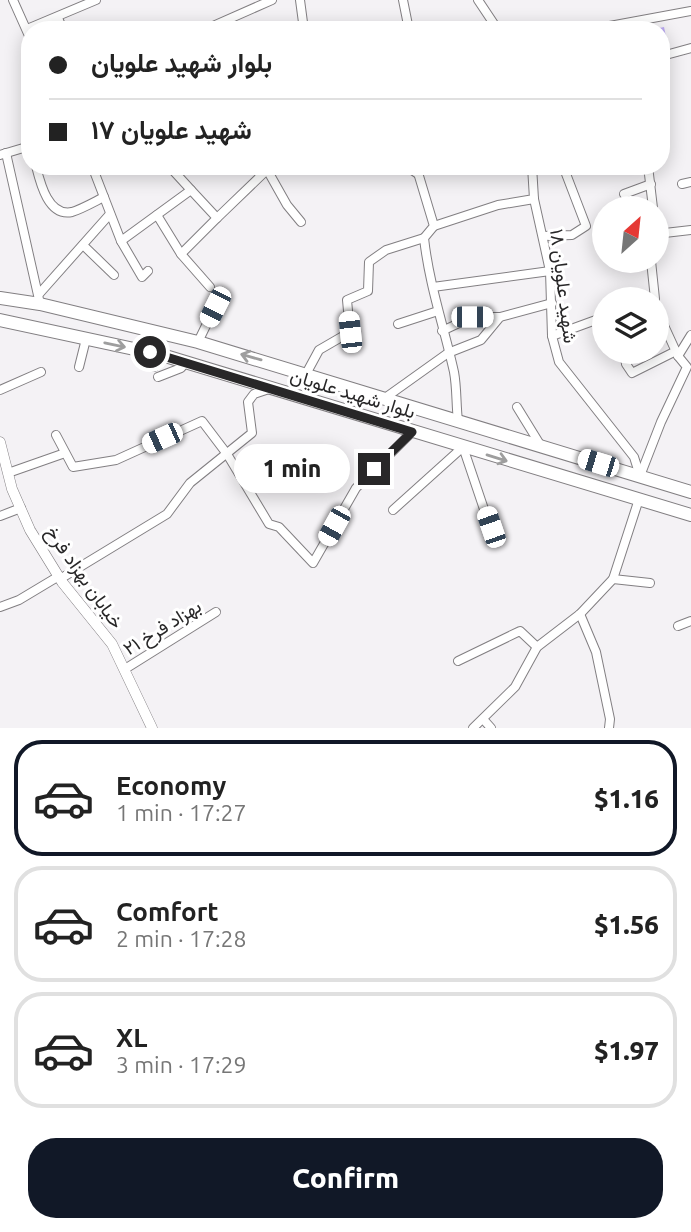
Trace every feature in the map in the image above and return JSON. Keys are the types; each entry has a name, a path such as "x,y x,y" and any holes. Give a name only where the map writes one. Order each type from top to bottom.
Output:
{"main road":[{"name":"بلوار شهید علویان","path":"0,298 40,299 198,342 691,492"},
{"name":"بلوار شهید علویان","path":"0,320 186,362 691,515"},
{"path":"363,417 369,393"},
{"path":"550,474 556,450"}],"street":[{"path":"52,21 96,0"},
{"path":"224,21 272,0"},
{"path":"300,0 303,21"},
{"path":"404,0 408,21"},
{"path":"478,0 491,21"},
{"path":"17,2 24,21"},
{"path":"637,21 691,11"},
{"path":"670,54 691,48"},
{"path":"21,149 3,154 40,299"},
{"path":"38,175 41,188 51,204 61,211 70,212 104,197"},
{"path":"95,175 121,241 142,277 148,271"},
{"path":"177,175 217,218"},
{"path":"181,254 260,175"},
{"path":"272,175 287,205 301,222"},
{"path":"419,175 434,226"},
{"name":"شهید علویان ۱۸","path":"533,175 534,199 550,271 552,336 559,362 634,457 640,476"},
{"path":"543,236 572,235 586,226 566,175"},
{"path":"650,175 652,196"},
{"path":"624,194 651,184"},
{"path":"121,241 191,190"},
{"path":"306,374 319,349 350,332 347,300 368,291 369,261 386,250 424,238 434,226 498,205 534,199"},
{"path":"40,299 110,214"},
{"path":"157,215 181,254 210,287"},
{"path":"669,233 691,230"},
{"path":"424,238 442,331 454,374 458,421"},
{"path":"83,245 114,275"},
{"path":"433,287 550,271"},
{"path":"442,331 472,317 500,317 552,303"},
{"path":"198,342 215,307"},
{"path":"398,324 438,311"},
{"path":"385,398 448,353 481,340 500,317"},
{"path":"552,336 592,321"},
{"path":"669,357 677,354 691,335"},
{"path":"640,476 661,422 689,365 677,354 669,336"},
{"path":"79,367 86,339"},
{"path":"150,352 154,367"},
{"path":"158,377 181,368 186,362"},
{"path":"625,364 632,373 653,364"},
{"path":"0,390 41,372"},
{"path":"0,607 19,600 167,514 190,484 252,433 248,402 254,394 272,389"},
{"path":"517,407 541,446"},
{"path":"56,435 73,467 116,460 202,421 227,454 269,524 279,527 313,564 356,488 412,432"},
{"name":"خیابان بهزاد فرخ","path":"0,442 8,473 30,530 59,577 112,645 152,728"},
{"path":"393,510 463,447 491,527"},
{"path":"8,473 65,453"},
{"path":"473,728 515,687 537,647 580,614 613,579 639,499"},
{"path":"0,516 21,508"},
{"path":"613,579 650,583"},
{"name":"بهزاد فرخ ۲۱","path":"125,669 216,612"},
{"path":"580,614 596,652 610,719 609,728"},
{"path":"678,626 691,621"},
{"path":"458,661 520,631 537,647"},
{"path":"483,719 491,728"}],"route":[{"path":"150,352 412,432 374,469"}]}
